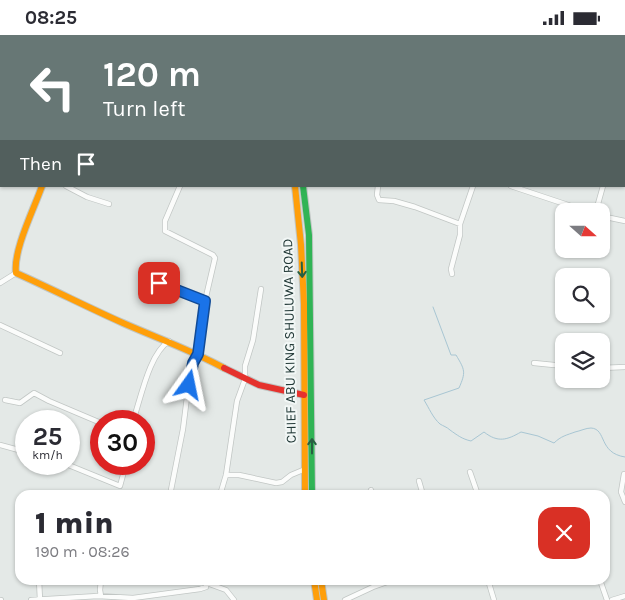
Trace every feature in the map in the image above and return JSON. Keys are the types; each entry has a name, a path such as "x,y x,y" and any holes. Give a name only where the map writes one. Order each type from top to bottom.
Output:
{"street":[{"path":"16,273 14,269 18,252 42,187"},
{"path":"68,187 87,197 109,204"},
{"path":"171,490 183,429 190,373 198,354 205,301 215,258 213,255 166,231 164,221 180,187"},
{"name":"CHIEF ABU KING SHULUWA ROAD","path":"295,187 300,227 304,395 308,423 303,470 305,490"},
{"path":"302,187 309,235 308,423 312,490"},
{"path":"378,187 377,197 380,200 394,201 415,207 460,224"},
{"path":"452,274 451,269 460,235 460,224 473,187"},
{"path":"598,203 603,187"},
{"path":"527,189 565,203"},
{"path":"610,218 625,221"},
{"path":"1,283 16,273"},
{"path":"16,273 58,291 122,323 198,354 245,379 260,385 304,395"},
{"path":"159,283 205,301"},
{"path":"222,490 226,475 237,401 245,379 245,366 255,330 261,289"},
{"path":"0,325 60,353"},
{"path":"136,410 151,364 161,346 169,341"},
{"path":"534,363 555,365"},
{"path":"610,368 625,367"},
{"path":"4,400 20,403 34,393 90,418"},
{"path":"0,445 15,449"},
{"path":"226,475 239,475 276,483 282,482 291,475 303,470"},
{"path":"470,472 476,490"},
{"path":"624,474 621,492 625,502"},
{"path":"92,475 120,487 123,475"},
{"path":"419,481 422,490"},
{"path":"38,585 40,600"},
{"path":"100,585 101,596"},
{"path":"31,600 101,596 133,598 184,592 204,585"},
{"path":"210,585 226,590 234,600"},
{"path":"315,585 317,600"},
{"path":"322,585 324,600"},
{"path":"345,600 379,585"},
{"path":"490,585 494,600"},
{"path":"602,585 608,600"},
{"path":"612,600 625,596"}],"waterway":[{"path":"433,307 451,355 456,355 463,371 463,378 459,388 424,400 440,424 460,437 471,441 484,432 498,439 511,437 521,432 538,436 554,443 567,435 591,428 599,432 611,451 616,455 625,457"}],"traffic: fast":[{"path":"303,187 309,235 312,490"}],"traffic: slow":[{"path":"42,187 21,241 16,273 224,368"},
{"path":"295,187 304,304 305,490"},
{"path":"315,585 317,600"},
{"path":"322,585 324,600"}],"traffic: jam":[{"path":"224,368 259,385 304,395"}],"route":[{"path":"159,283 205,301 198,354 190,373 189,385"}]}
